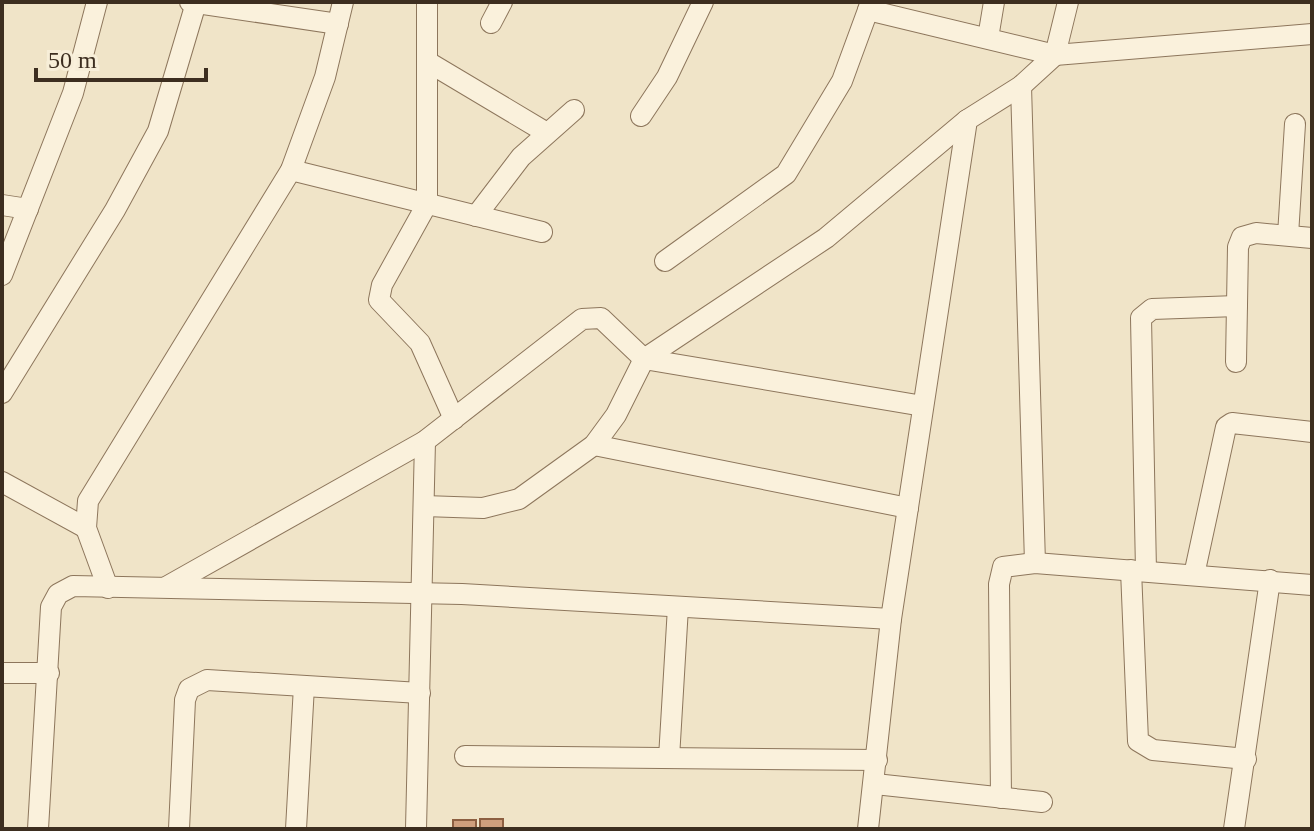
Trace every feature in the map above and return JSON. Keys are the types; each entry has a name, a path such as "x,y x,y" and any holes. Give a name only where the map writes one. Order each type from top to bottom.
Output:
{"street":[{"path":"2,275 73,93 97,2"},
{"path":"190,2 338,24"},
{"path":"108,588 86,528 88,501 291,170 315,108 343,2"},
{"path":"427,2 427,204 382,285 379,300 420,343 454,419"},
{"path":"491,23 502,2"},
{"path":"641,116 679,55 703,2"},
{"path":"988,38 994,2"},
{"path":"424,506 483,508 519,499 594,445 616,415 644,359 826,238 967,120 1021,86 1055,55 1068,2"},
{"path":"2,393 152,145 196,3"},
{"path":"665,261 786,174 842,81 870,6 1055,55 1312,34"},
{"path":"428,62 547,133"},
{"path":"1021,86 1035,563"},
{"path":"476,216 509,172 574,110"},
{"path":"868,829 891,619 967,120"},
{"path":"1288,235 1295,124"},
{"path":"291,170 542,232"},
{"path":"2,205 28,209"},
{"path":"1236,362 1238,247 1242,237 1256,233 1312,238"},
{"path":"1237,306 1152,309 1141,318 1138,741 1153,750 1246,759"},
{"path":"166,587 425,441 582,319 601,318 644,359 923,406"},
{"path":"1194,575 1226,427 1232,423 1312,432"},
{"path":"416,829 425,441"},
{"path":"594,445 908,508"},
{"path":"2,482 86,528"},
{"path":"1001,798 999,573 1011,564 1035,563 1312,585"},
{"path":"1234,829 1270,580"},
{"path":"38,829 51,607 58,594 73,586 422,593 891,619"},
{"path":"669,758 678,607"},
{"path":"2,673 49,673"},
{"path":"179,829 185,700 189,689 207,680 420,693"},
{"path":"296,829 304,686"},
{"path":"465,756 877,760"},
{"path":"875,784 1042,802"}],"building":[{"path":"480,819 503,819 503,829 480,829"},
{"path":"453,820 476,820 476,829 453,829"}]}
